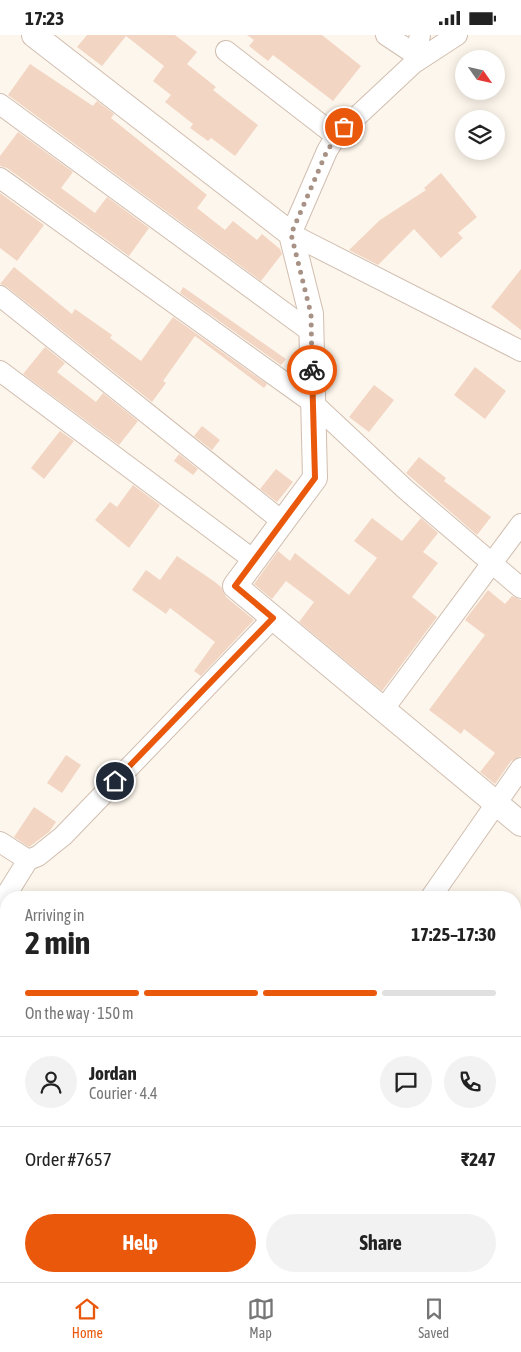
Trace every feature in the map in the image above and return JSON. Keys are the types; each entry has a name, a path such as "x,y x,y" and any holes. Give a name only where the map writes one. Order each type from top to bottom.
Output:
{"street":[{"path":"34,35 291,234 521,351"},
{"path":"386,35 415,59"},
{"path":"415,59 420,35"},
{"path":"457,35 415,59 336,136 327,151 291,234 311,314 315,478 235,586 521,824"},
{"path":"226,51 336,136"},
{"path":"0,104 311,332"},
{"path":"0,178 313,403 405,489 521,588"},
{"path":"0,296 283,522"},
{"path":"0,371 254,561"},
{"path":"382,710 490,562 521,523"},
{"path":"9,891 28,860 38,856 63,835 273,618"},
{"path":"435,891 521,768"},
{"path":"0,842 28,860"}],"building":[{"path":"87,35 175,35 197,52 187,64 216,87 213,90 258,125 235,156 211,138 208,141 190,128 193,124 165,102 171,95 153,81 164,66 126,36 102,66 77,47"},
{"path":"247,35 322,35 361,66 333,101 273,55 268,61 249,46 254,40"},
{"path":"30,64 93,106 97,101 114,114 111,118 207,195 197,208 225,230 233,221 257,240 262,234 280,249 282,254 261,281 8,95"},
{"path":"18,132 73,172 61,188 95,213 107,197 149,228 129,256 7,168 0,166 0,156"},
{"path":"441,173 477,217 458,233 463,238 441,258 414,229 378,265 349,250 380,220 426,190 424,188"},
{"path":"0,193 44,225 17,261 0,248"},
{"path":"14,267 72,314 75,309 112,335 110,338 141,361 173,317 267,384 264,388 195,336 163,381 166,383 152,402 7,287 0,284"},
{"path":"521,269 521,330 491,307"},
{"path":"183,287 286,359 281,365 180,293"},
{"path":"45,347 65,363 57,372 96,402 103,393 138,421 119,445 23,374"},
{"path":"475,367 506,391 485,419 454,395"},
{"path":"374,385 394,400 369,432 349,417"},
{"path":"202,426 220,440 212,450 194,436"},
{"path":"60,431 74,441 44,479 31,468"},
{"path":"179,454 198,469 193,475 174,461"},
{"path":"419,457 446,478 444,481 491,517 477,535 406,473"},
{"path":"276,469 293,482 277,502 260,489"},
{"path":"133,485 160,505 129,548 95,520 110,502 117,507"},
{"path":"372,518 402,541 421,518 438,533 423,552 438,563 412,597 437,617 382,691 299,622 314,602 286,581 272,599 254,584 278,551 290,561 295,553 349,595 377,558 354,541"},
{"path":"177,556 215,582 222,588 226,597 254,620 201,676 194,671 215,642 170,608 166,614 132,590 146,570 160,580"},
{"path":"488,590 505,604 512,596 521,600 521,756 511,761 495,784 480,772 495,753 464,729 461,734 429,710 485,635 465,620"},
{"path":"66,755 81,765 62,793 47,783"},
{"path":"34,807 56,822 49,832 29,847 14,837"}],"way so far":[{"path":"312,370 311,314 291,234 327,151 344,127"}],"route":[{"path":"115,781 273,618 235,586 315,478 312,370"}]}
